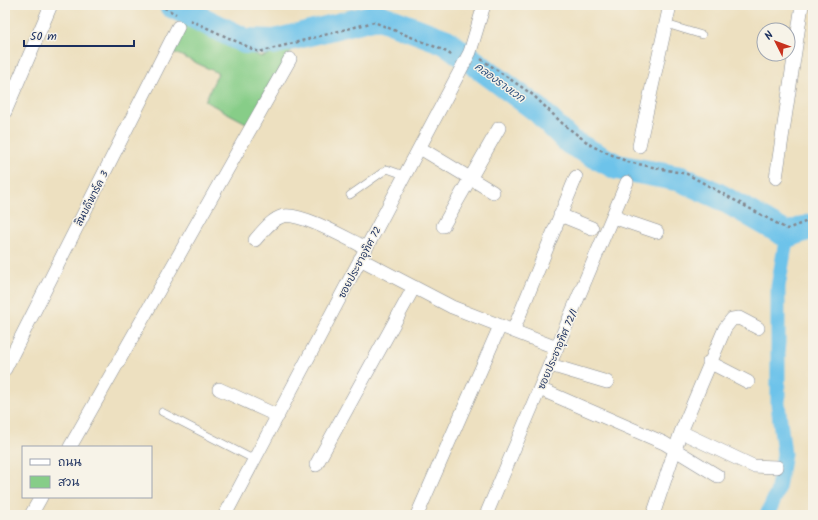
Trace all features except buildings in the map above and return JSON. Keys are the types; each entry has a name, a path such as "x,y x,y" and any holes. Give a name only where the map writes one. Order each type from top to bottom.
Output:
{"street":[{"path":"5,112 51,5"},
{"name":"ซอยประชาอุทิศ 72","path":"225,515 404,175 465,63 484,5"},
{"path":"639,146 670,5"},
{"path":"776,178 802,5"},
{"name":"สินบดีพาร์ค 3","path":"5,369 181,20"},
{"path":"71,446 290,59"},
{"path":"443,226 499,128"},
{"path":"420,148 493,192"},
{"path":"513,331 576,177"},
{"name":"ซอยประชาอุทิศ 72/1","path":"486,515 627,182"},
{"path":"255,240 271,223 283,216 297,215 363,254 414,287 452,307 557,348"},
{"path":"560,215 592,228"},
{"path":"613,217 658,232"},
{"path":"316,465 414,287"},
{"path":"653,515 681,432 708,362 725,328 732,318 739,318 758,328"},
{"path":"417,515 500,326"},
{"path":"708,362 748,382"},
{"path":"550,365 606,382"},
{"path":"219,389 278,416"},
{"path":"540,390 612,419 664,443 718,476"},
{"path":"681,432 754,466 777,467"},
{"path":"31,515 41,498"}],"lane":[{"path":"666,24 702,35"},
{"path":"350,195 387,169 404,175"},
{"path":"162,412 255,460"}],"path":[{"path":"159,5 181,20 259,52 374,22 443,50 465,63 533,95 563,124 592,146 628,162 686,174 787,229 813,219"}],"green space":[{"path":"185,23 261,57 293,48 250,125 205,101 218,73 173,52"}],"waterway":[{"name":"คลองรางเวก","path":"172,5 245,41 274,42 377,16 446,42 538,110 570,142 617,167 681,179 717,195 787,235 813,226"},
{"path":"767,515 777,493 784,454 778,404 778,287 787,235"}]}
